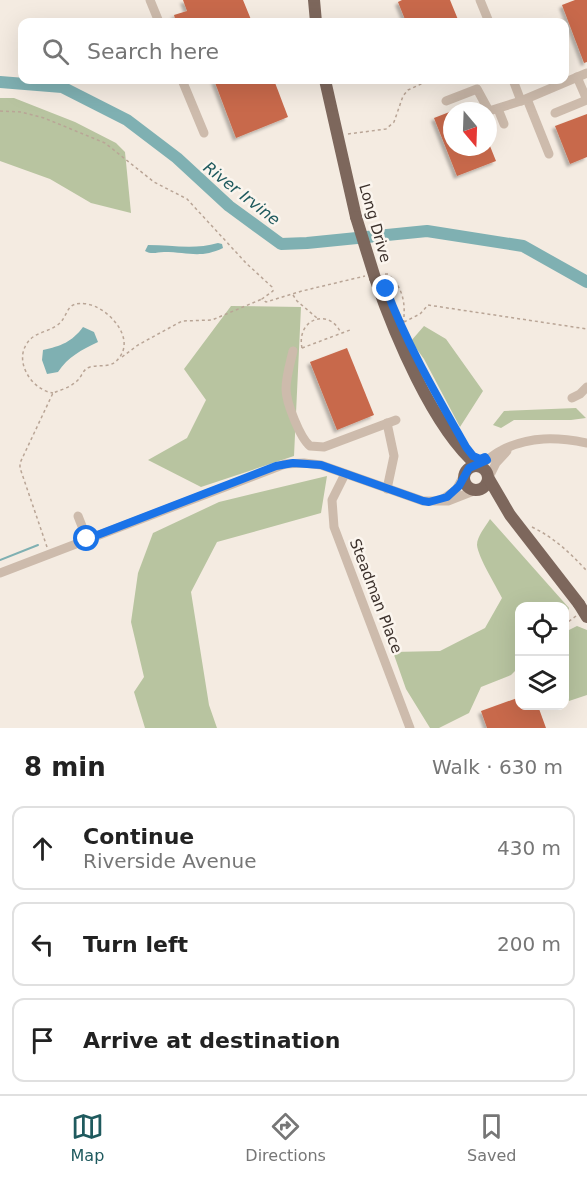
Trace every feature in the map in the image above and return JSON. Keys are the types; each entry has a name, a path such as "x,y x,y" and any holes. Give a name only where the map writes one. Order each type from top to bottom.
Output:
{"main road":[{"path":"314,0 316,18"},
{"name":"Long Drive","path":"326,84 356,217 375,278 403,348 448,432 464,475"},
{"name":"Long Drive","path":"448,432 465,455 477,465"},
{"path":"510,515 494,500 465,484 464,475 469,468 477,465 484,468 510,515 587,617"},
{"path":"476,490 484,488 489,478"}],"street":[{"path":"150,0 157,18"},
{"path":"480,0 487,18"},
{"path":"569,80 587,73"},
{"path":"555,113 587,100 577,77"},
{"path":"184,84 204,133"},
{"path":"515,84 549,154"},
{"path":"446,101 477,89 489,111 524,100 561,84"},
{"path":"498,109 504,124"},
{"path":"293,351 286,382 286,396 306,443 314,447 324,447 392,422 393,456 387,489"},
{"path":"477,465 501,450 536,439 552,437 587,443"},
{"path":"489,478 496,463 516,444"},
{"path":"0,573 276,466 293,463 313,463 429,502 448,501 476,490"},
{"name":"Steadman Place","path":"345,474 333,500 334,526 410,728"},
{"path":"429,502 452,494 464,475"},
{"path":"78,516 87,539"}],"path":[{"path":"342,136 386,129 394,122 403,96 408,90 421,84"},
{"path":"0,111 21,112 44,118 95,138 118,152 154,182 187,199 246,263 272,287 273,291 262,299 212,320 182,321 138,345 111,365 89,367 78,380 67,388 53,393 44,392 33,383 26,373 23,359 25,346 33,336 57,326 69,307 78,303 89,304 100,309 117,324 123,334 124,346 120,358"},
{"path":"388,273 398,283 403,296 405,308 402,330 401,327"},
{"path":"262,299 266,303 359,277"},
{"path":"293,294 297,301 318,319"},
{"path":"403,322 420,314 428,305 587,329"},
{"path":"341,333 335,324 328,320 318,319 307,324 303,330 302,348 350,330"},
{"path":"50,553 20,463 53,393"},
{"path":"532,527 559,543 587,571"}],"green space":[{"path":"0,98 14,98 75,122 116,143 125,152 131,213 91,203 50,179 0,161"},
{"path":"231,306 301,307 294,456 201,487 148,460 187,438 206,400 184,369"},
{"path":"424,326 446,339 483,391 460,427 424,359 411,341"},
{"path":"576,408 586,418 514,420 501,428 493,425 504,411"},
{"path":"327,476 321,513 217,542 191,592 209,705 217,728 145,728 134,692 144,677 131,622 138,573 153,533 219,502"},
{"path":"490,519 564,602 515,602 515,671 511,675 481,687 469,713 439,728 430,728 406,689 393,652 440,651 485,628 502,598 478,550 477,542"},
{"path":"577,626 587,630 587,695 569,701 569,656 569,630"}],"water":[{"path":"222,244 223,248 201,254 145,251 148,245 192,247"},
{"path":"83,327 94,332 98,342 75,354 58,372 47,374 42,360 43,350 66,343"}],"building":[{"path":"183,0 243,0 250,18 175,18 174,15 187,11"},
{"path":"402,0 450,0 457,18 404,18 398,2"},
{"path":"575,0 587,0 587,62 584,63 569,18 567,18 562,5"},
{"path":"216,84 276,84 288,117 236,138"},
{"path":"443,114 443,141 434,118"},
{"path":"587,114 587,157 570,164 555,126"},
{"path":"449,156 494,156 496,161 457,176"},
{"path":"347,348 374,415 337,430 310,362"},
{"path":"515,699 515,710 539,710 546,728 487,728 481,711"}],"waterway":[{"name":"River Irvine","path":"0,82 18,83"},
{"name":"River Irvine","path":"25,84 62,87 127,120 177,158 229,206 281,244 427,231 523,246 587,282"},
{"path":"0,560 38,545"}],"route":[{"path":"87,539 276,466 293,463 321,465 423,501 440,500 452,494 469,468 487,460 485,457 480,459 473,456 466,447 419,363 386,289"}]}
